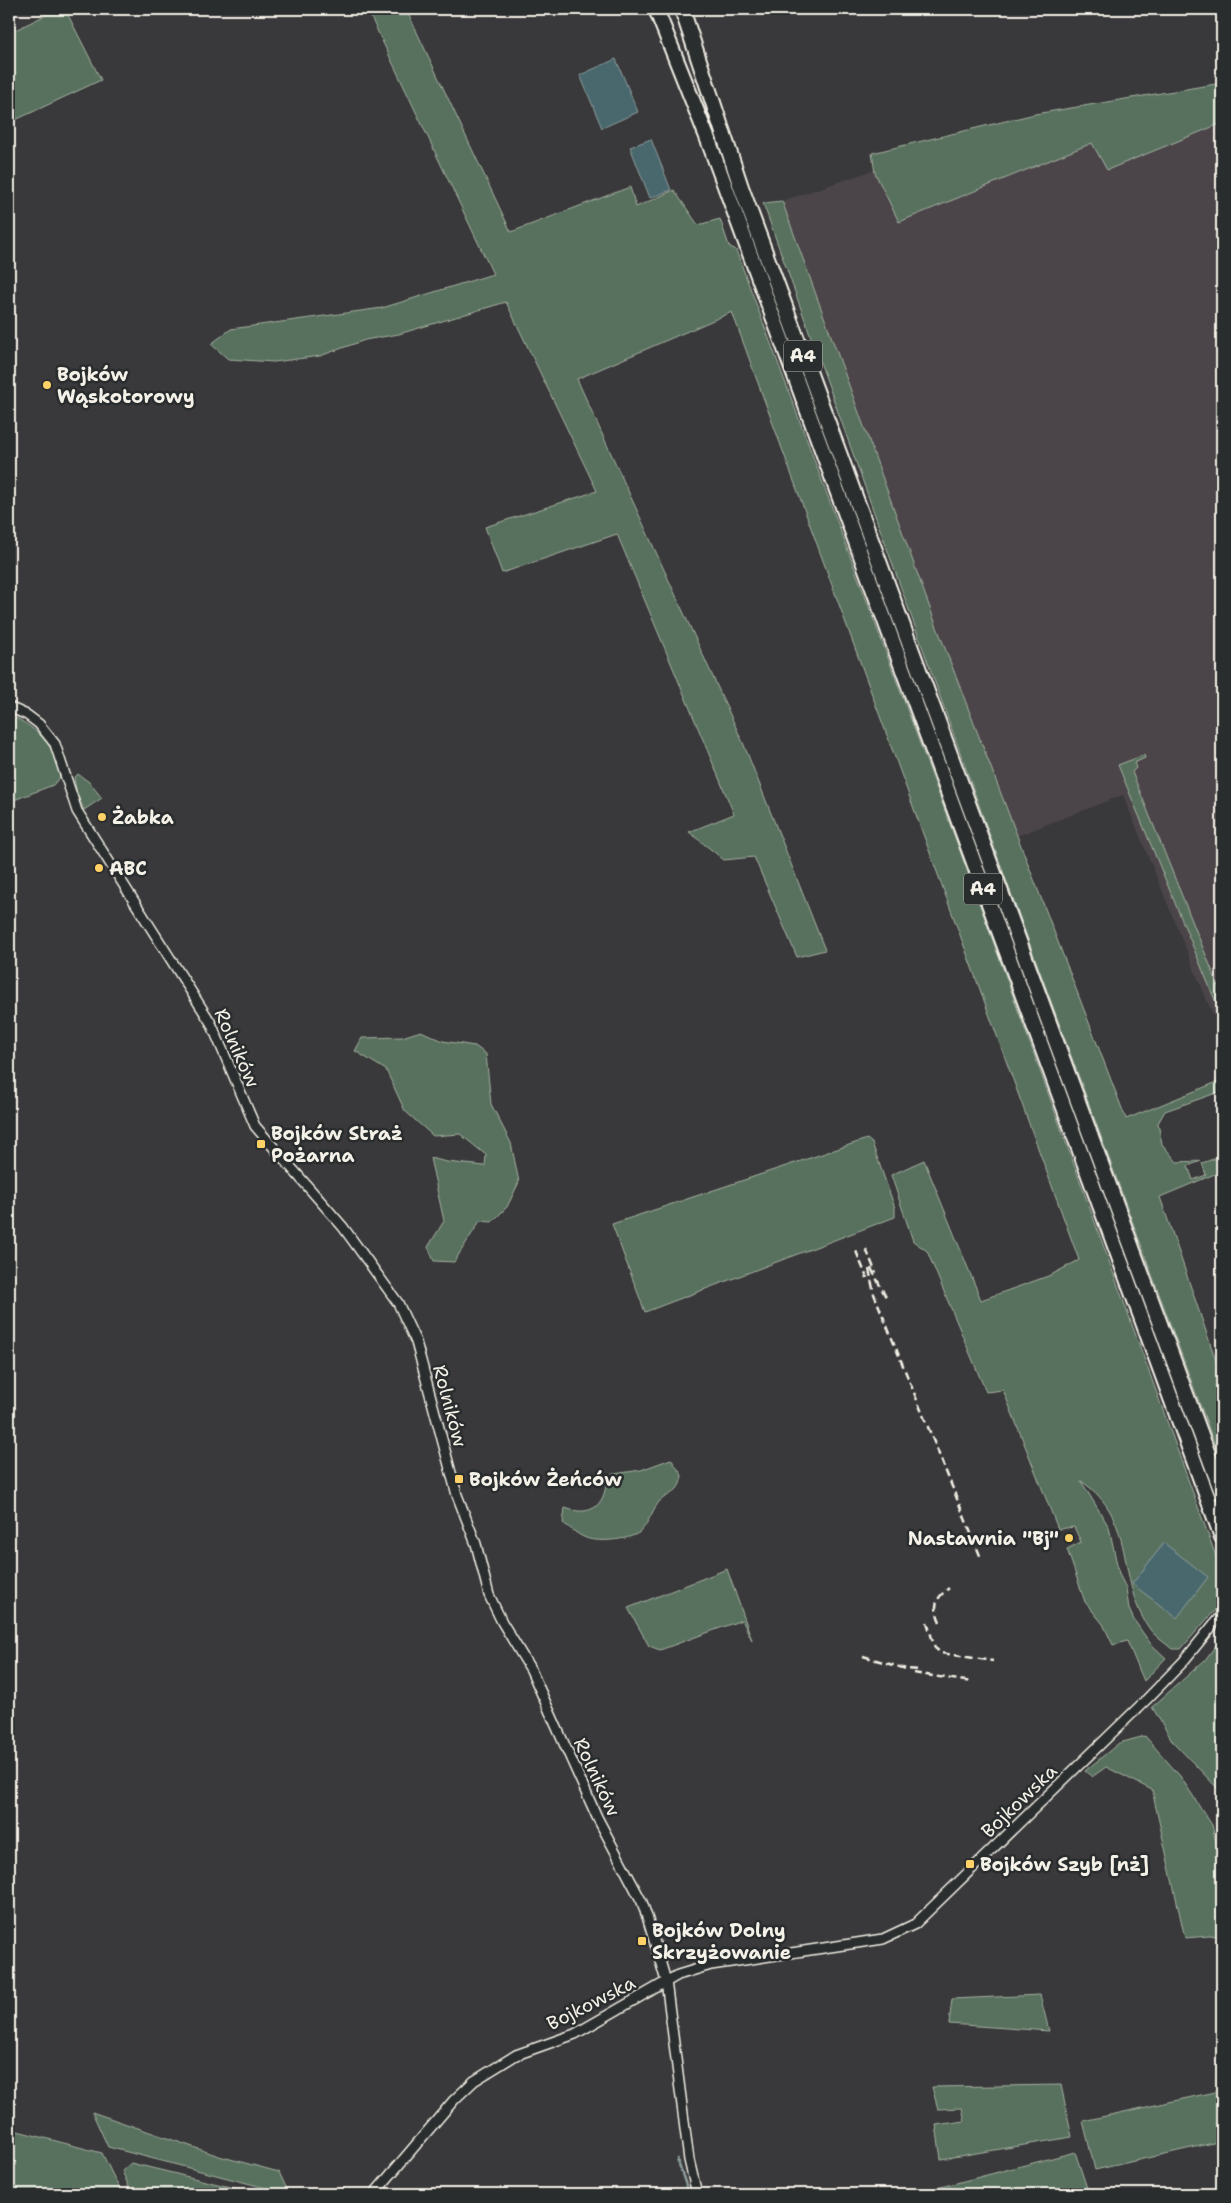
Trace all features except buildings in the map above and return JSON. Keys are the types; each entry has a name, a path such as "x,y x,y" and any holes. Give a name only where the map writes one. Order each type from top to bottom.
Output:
{"highway":[{"name":"A4","path":"656,9 726,192 1222,1537"},
{"name":"A4","path":"682,9 741,187 1222,1492"}],"street":[{"name":"Rolników","path":"9,707 27,715 39,724 55,744 77,811 211,1023 255,1126 336,1217 407,1318 416,1342 457,1495 476,1544 489,1595 502,1622 531,1670 596,1817 642,1902 666,1981 689,2160 697,2194"},
{"name":"Bojkowska","path":"374,2194 433,2123 474,2081 516,2055 575,2034 678,1975 711,1965 883,1938 915,1924 1146,1700 1182,1663 1222,1614"}],"shaded area":[{"path":"1222,100 1222,1037 1123,795 1017,836 935,622 782,201 871,171"}],"green space":[{"path":"58,9 65,9 101,80 9,123 9,33"},
{"path":"367,9 406,9 511,232 630,187 636,207 674,190 698,225 720,219 729,246 736,250 976,894 1222,1573 1222,1602 1181,1649 1172,1649 1151,1631 1139,1609 1132,1590 1119,1531 1111,1513 1099,1496 1081,1481 1109,1527 1119,1574 1126,1588 1129,1609 1134,1620 1150,1643 1166,1658 1144,1681 1127,1641 1113,1645 1103,1624 1085,1602 1067,1549 1081,1542 1074,1527 1058,1529 1003,1390 986,1392 927,1251 913,1241 891,1175 924,1160 981,1300 1051,1275 1079,1260 732,312 577,379 744,745 825,950 797,957 754,857 724,860 689,832 734,814 617,534 502,573 485,527 597,491 506,302 399,334 365,340 320,356 274,362 228,359 211,344 231,329 382,308 493,274"},
{"path":"1222,83 1222,123 1107,170 1092,143 899,222 875,173 872,153 1035,114"},
{"path":"782,201 935,622 1126,1119 1222,1080 1222,1091 1165,1111 1158,1123 1162,1144 1177,1162 1201,1161 1188,1166 1193,1180 1206,1175 1202,1163 1222,1156 1222,1171 1160,1197 1222,1378 1222,1464 998,858 763,203"},
{"path":"16,718 33,729 46,741 58,765 61,776 53,785 9,802 9,730"},
{"path":"1144,755 1145,758 1134,763 1136,768 1132,772 1222,995 1222,1017 1118,765"},
{"path":"78,774 89,782 102,798 84,810 77,794 74,778"},
{"path":"421,1031 443,1041 475,1046 486,1054 491,1104 511,1143 519,1182 507,1207 492,1222 480,1221 454,1262 434,1261 428,1247 444,1221 430,1158 447,1162 485,1166 486,1155 460,1134 433,1136 405,1111 386,1070 355,1051 362,1038 402,1037"},
{"path":"867,1139 872,1143 895,1208 895,1217 645,1312 612,1224"},
{"path":"671,1459 682,1475 679,1486 658,1503 642,1530 638,1533 616,1540 592,1540 580,1535 563,1523 565,1508 584,1511 596,1506 604,1493 607,1475 641,1470"},
{"path":"727,1569 752,1640 742,1620 660,1650 649,1646 628,1608"},
{"path":"1222,1637 1222,1793 1173,1742 1152,1707 1205,1660"},
{"path":"1145,1736 1180,1776 1212,1825 1222,1868 1222,1935 1185,1938 1152,1790 1106,1767 1092,1777 1085,1771 1119,1743"},
{"path":"1040,1995 1049,2031 949,2024 952,1999"},
{"path":"1061,2085 1072,2137 941,2159 936,2125 965,2121 962,2108 938,2109 932,2087"},
{"path":"1219,2091 1222,2103 1222,2141 1095,2170 1083,2121"},
{"path":"92,2112 219,2156 279,2172 289,2194 108,2147"},
{"path":"10,2129 102,2153 122,2194 9,2194"},
{"path":"1075,2152 1087,2188 1060,2194 914,2194"},
{"path":"131,2163 259,2194 132,2194 122,2171"}],"water":[{"path":"616,59 638,112 602,128 580,75"},
{"path":"651,139 671,190 650,198 630,147"},
{"path":"1164,1543 1208,1577 1177,1618 1132,1584"}],"waterway":[{"path":"677,2159 689,2194"}],"railway":[{"path":"866,1249 876,1273"},
{"path":"856,1251 867,1278"},
{"path":"871,1268 887,1299"},
{"path":"869,1269 874,1294 981,1558"},
{"path":"940,1622 936,1611 938,1599 949,1588"},
{"path":"927,1622 935,1648 941,1653 993,1661"},
{"path":"863,1656 906,1669 921,1670"},
{"path":"913,1673 972,1682"}],"place":[{"name":"Bojków Wąskotorowy","path":"47,385"},
{"name":"Żabka","path":"102,817"},
{"name":"ABC","path":"99,868"},
{"name":"Bojków Straż Pożarna","path":"261,1144"},
{"name":"Bojków Żeńców","path":"459,1479"},
{"name":"Nastawnia \"Bj\"","path":"1069,1538"},
{"name":"Bojków Szyb [nż]","path":"970,1864"},
{"name":"Bojków Dolny Skrzyżowanie","path":"642,1941"}]}
